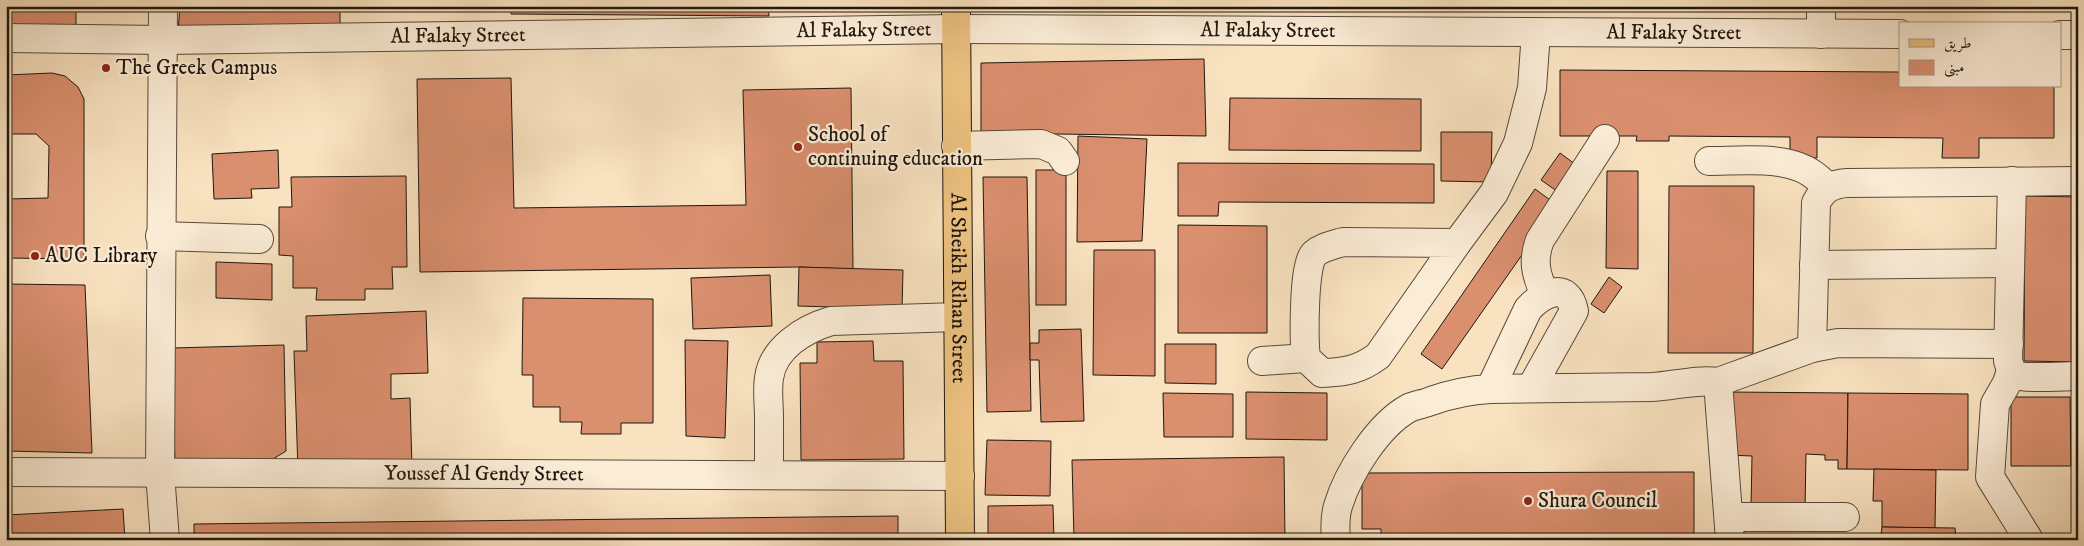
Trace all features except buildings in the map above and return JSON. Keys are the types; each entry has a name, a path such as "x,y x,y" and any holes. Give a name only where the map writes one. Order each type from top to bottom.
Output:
{"main road":[{"name":"Al Sheikh Rihan Street","path":"955,18 960,540"}],"street":[{"path":"162,6 160,473 165,540"},
{"path":"1821,34 1822,6"},
{"name":"Al Falaky Street","path":"6,38 162,40 955,18 1536,32 1899,34"},
{"path":"1457,243 1343,242 1325,247 1312,255 1308,268 1304,338 1306,358 1322,373 1344,372 1364,366 1378,356 1494,193 1518,143 1532,88 1536,32"},
{"path":"2062,35 2078,35"},
{"path":"1545,295 1536,274 1534,262 1540,240 1605,139"},
{"path":"956,146 1041,144 1058,151 1065,161"},
{"path":"1709,161 1784,162 1808,171 1828,187"},
{"path":"2012,181 2010,357 2007,383 1994,404 1990,477 2030,540"},
{"path":"1812,348 1816,203 1820,194 1828,187 1847,183 2078,181"},
{"path":"160,236 259,239"},
{"path":"1814,265 2010,263"},
{"path":"1490,389 1528,308 1545,295 1558,292 1566,294 1572,300 1574,310 1531,388"},
{"path":"769,475 769,377 776,361 786,346 799,334 814,326 831,321 958,317"},
{"path":"1336,540 1337,508 1349,477 1379,434 1394,418 1409,408 1450,394 1490,389 1652,387 1705,380 1718,382 1812,348 1838,343 2010,357"},
{"path":"2010,357 2017,375 2078,376"},
{"path":"1262,360 1306,358"},
{"path":"1718,382 1730,528 1845,517"},
{"name":"Youssef Al Gendy Street","path":"6,472 960,476"}],"place":[{"name":"The Greek Campus","path":"106,68"},
{"name":"School of continuing education","path":"798,147"},
{"name":"AUC Library","path":"35,256"},
{"name":"Shura Council","path":"1528,501"}]}
